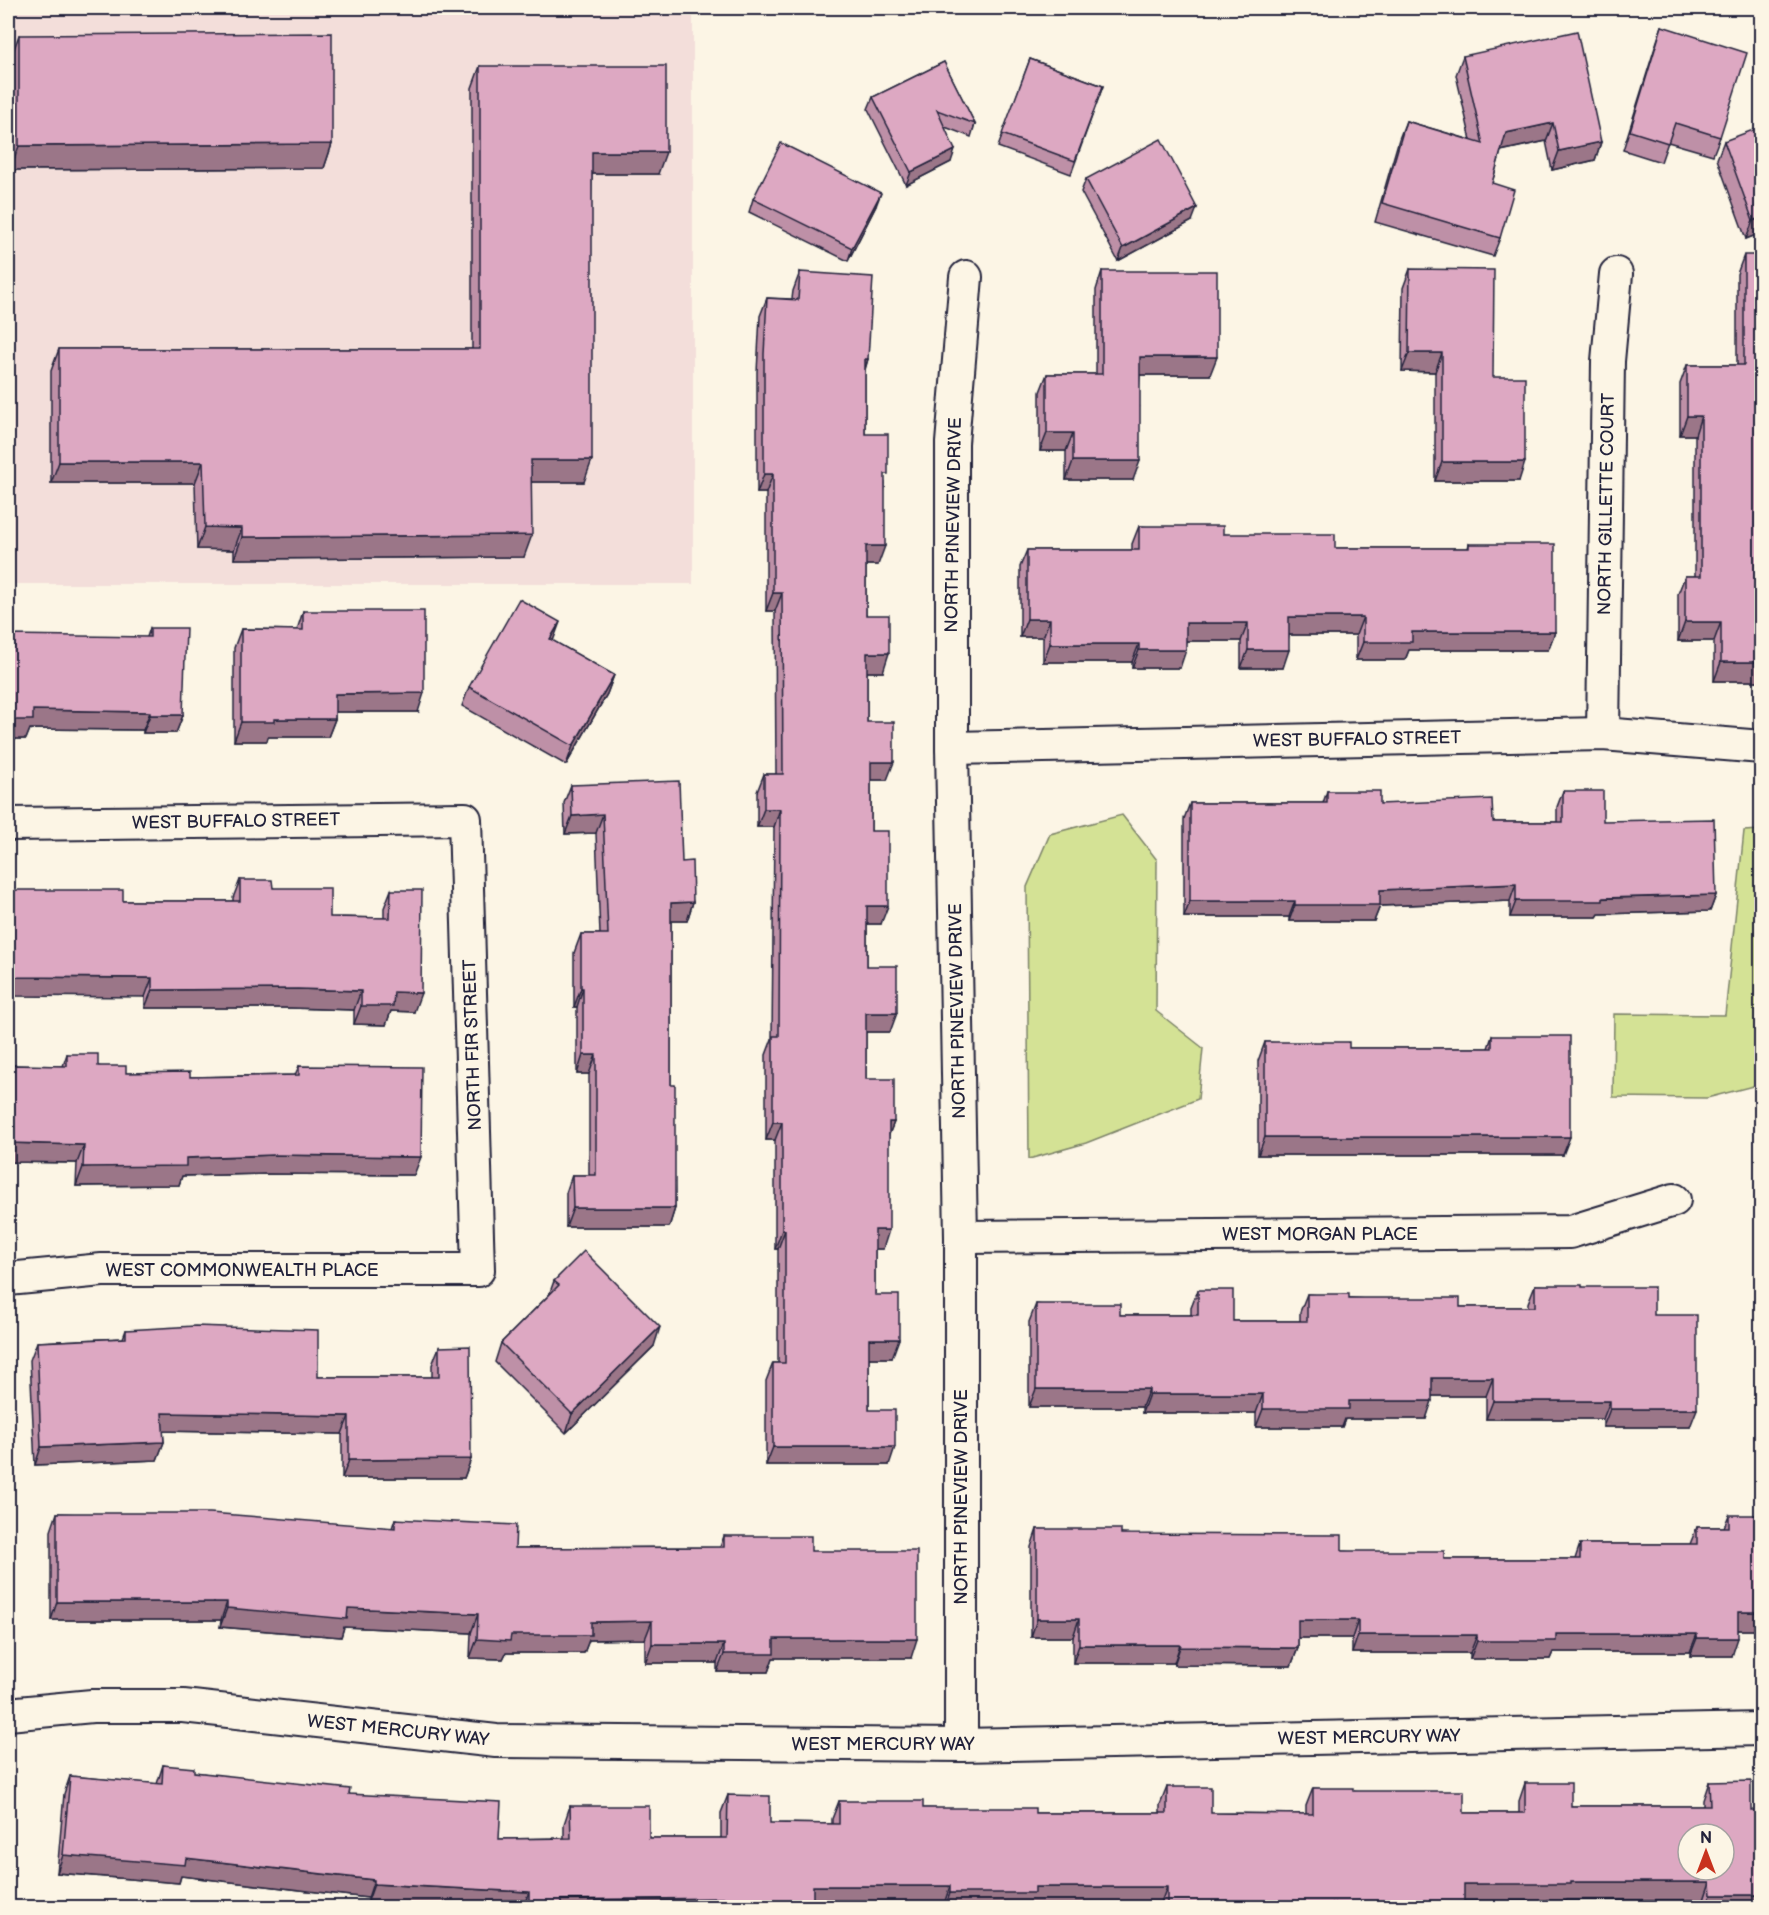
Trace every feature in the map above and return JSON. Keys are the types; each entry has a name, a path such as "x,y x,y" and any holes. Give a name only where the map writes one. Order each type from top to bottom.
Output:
{"street":[{"name":"NORTH GILLETTE COURT","path":"1603,734 1608,361 1616,274"},
{"name":"NORTH PINEVIEW DRIVE","path":"961,1745 961,1237 952,748 952,443 966,277"},
{"name":"WEST BUFFALO STREET","path":"952,748 1603,734 1761,747"},
{"name":"WEST BUFFALO STREET","path":"8,824 465,819"},
{"name":"NORTH FIR STREET","path":"465,819 478,1270"},
{"name":"WEST MORGAN PLACE","path":"961,1237 1570,1232 1674,1200"},
{"name":"WEST COMMONWEALTH PLACE","path":"8,1279 102,1270 478,1270"},
{"name":"WEST MERCURY WAY","path":"8,1714 92,1706 183,1706 496,1741 961,1745 1761,1729"}],"shaded area":[{"path":"8,8 693,8 693,584 8,584"}],"green space":[{"path":"1122,815 1157,860 1156,1011 1203,1048 1198,1099 1086,1143 1029,1159 1027,887 1050,834"},
{"path":"1761,830 1761,1084 1707,1098 1613,1097 1614,1014 1725,1015 1744,831"}],"building":[{"path":"1662,26 1747,53 1720,137 1675,123 1668,143 1630,131"},
{"path":"1577,31 1601,142 1559,151 1553,123 1506,133 1492,183 1514,190 1500,238 1382,203 1406,121 1483,144 1463,56"},
{"path":"332,33 332,144 19,146 19,35"},
{"path":"1030,59 1103,86 1075,161 1002,134"},
{"path":"944,62 975,124 937,110 955,150 911,172 873,97"},
{"path":"480,66 666,66 666,152 592,152 592,460 531,460 532,535 242,537 242,528 205,527 203,462 59,462 59,349 480,349"},
{"path":"1761,127 1761,217 1753,221 1724,141"},
{"path":"1161,139 1197,208 1123,248 1086,179"},
{"path":"781,143 881,193 852,248 753,199"},
{"path":"1744,255 1761,255 1761,662 1721,662 1721,622 1685,622 1685,576 1701,576 1701,416 1687,416 1687,365 1744,365"},
{"path":"1410,269 1494,270 1493,377 1525,377 1525,462 1442,462 1442,353 1409,353"},
{"path":"1102,271 1217,271 1217,357 1140,357 1140,461 1073,461 1073,433 1047,433 1047,374 1102,374"},
{"path":"800,272 873,277 868,359 865,359 865,434 888,434 888,474 885,474 885,546 866,546 866,615 889,615 889,653 867,653 867,722 894,722 894,762 871,762 871,831 888,831 888,906 867,906 867,966 897,966 897,1013 866,1013 866,1079 894,1079 894,1122 889,1122 889,1230 875,1230 875,1295 899,1295 899,1339 869,1339 869,1410 895,1410 895,1447 773,1447 773,1363 785,1363 782,1122 773,1122 773,1036 779,1036 780,809 764,809 764,774 783,774 782,593 773,593 773,474 764,474 764,354 767,298 798,300"},
{"path":"1139,526 1223,526 1223,534 1335,534 1335,548 1469,548 1469,544 1555,544 1555,632 1412,632 1412,642 1363,642 1363,617 1289,617 1289,650 1248,650 1248,623 1186,623 1186,650 1139,650 1139,644 1050,644 1050,619 1027,619 1027,550 1139,550"},
{"path":"519,599 560,622 550,639 614,675 573,746 469,687"},
{"path":"303,611 424,611 424,693 335,694 335,719 274,719 274,722 241,722 241,629 303,630"},
{"path":"150,628 186,628 183,715 150,715 150,712 33,710 33,720 8,720 8,635 150,637"},
{"path":"679,781 682,862 692,861 693,902 671,903 671,1085 675,1085 675,1208 573,1208 572,1175 596,1175 596,1055 583,1055 581,934 608,934 603,814 572,816 571,785"},
{"path":"1327,791 1380,791 1380,804 1492,799 1493,822 1563,822 1563,791 1603,791 1603,821 1714,819 1716,895 1603,898 1603,901 1516,901 1516,884 1380,890 1380,905 1295,905 1295,901 1190,901 1190,803 1327,803"},
{"path":"240,880 272,880 273,888 330,888 330,917 390,918 391,890 422,890 421,993 394,992 393,1006 361,1006 361,991 152,990 152,978 8,977 8,890 123,890 123,901 240,901"},
{"path":"1492,1036 1570,1036 1570,1137 1265,1137 1265,1042 1349,1042 1349,1048 1492,1048"},
{"path":"67,1054 98,1054 98,1066 126,1066 126,1073 190,1072 190,1077 299,1075 299,1066 422,1067 421,1157 274,1155 186,1158 186,1166 83,1167 84,1145 8,1143 8,1065 67,1066"},
{"path":"584,1251 660,1327 572,1414 501,1343 559,1285 554,1281"},
{"path":"1535,1285 1654,1287 1654,1315 1697,1315 1697,1409 1610,1409 1610,1401 1493,1401 1493,1378 1432,1378 1432,1401 1349,1401 1349,1409 1263,1409 1263,1394 1149,1394 1149,1389 1036,1389 1036,1304 1120,1304 1120,1315 1198,1315 1198,1290 1233,1290 1233,1321 1307,1321 1307,1294 1349,1294 1349,1298 1460,1298 1460,1307 1535,1307"},
{"path":"195,1326 318,1330 318,1377 439,1377 439,1347 470,1346 471,1459 349,1460 349,1416 162,1413 164,1442 41,1447 37,1342 126,1338 126,1330"},
{"path":"57,1513 210,1513 395,1528 395,1519 516,1525 515,1548 724,1547 724,1536 811,1536 811,1551 917,1551 917,1639 774,1639 774,1654 724,1654 724,1644 652,1644 652,1621 591,1622 591,1635 511,1635 510,1641 477,1639 478,1614 348,1608 347,1619 227,1608 227,1602 57,1602"},
{"path":"1729,1515 1761,1515 1761,1612 1738,1612 1738,1638 1697,1638 1697,1634 1556,1634 1556,1641 1477,1641 1477,1635 1358,1635 1358,1620 1298,1620 1298,1648 1079,1645 1079,1619 1037,1619 1037,1529 1121,1529 1121,1534 1342,1535 1342,1551 1444,1551 1444,1559 1580,1559 1580,1544 1697,1544 1697,1527 1729,1527"},
{"path":"163,1765 194,1768 194,1772 350,1789 349,1794 501,1802 499,1839 571,1838 570,1806 649,1806 649,1838 727,1838 728,1795 770,1796 770,1823 839,1824 839,1801 923,1801 923,1808 1035,1808 1035,1813 1167,1813 1167,1787 1211,1787 1211,1813 1313,1814 1313,1788 1353,1788 1353,1791 1464,1791 1464,1813 1525,1813 1525,1783 1571,1783 1571,1806 1710,1806 1709,1782 1751,1781 1751,1810 1761,1810 1761,1895 1711,1895 1710,1882 1736,1882 1736,1822 1676,1822 1676,1882 1464,1884 1464,1907 1377,1907 1377,1904 1167,1904 1167,1887 1035,1887 1035,1893 950,1893 950,1886 813,1886 813,1908 726,1908 726,1898 561,1900 561,1908 529,1908 529,1892 374,1884 374,1880 186,1858 185,1865 63,1855 70,1776 162,1784"}]}
